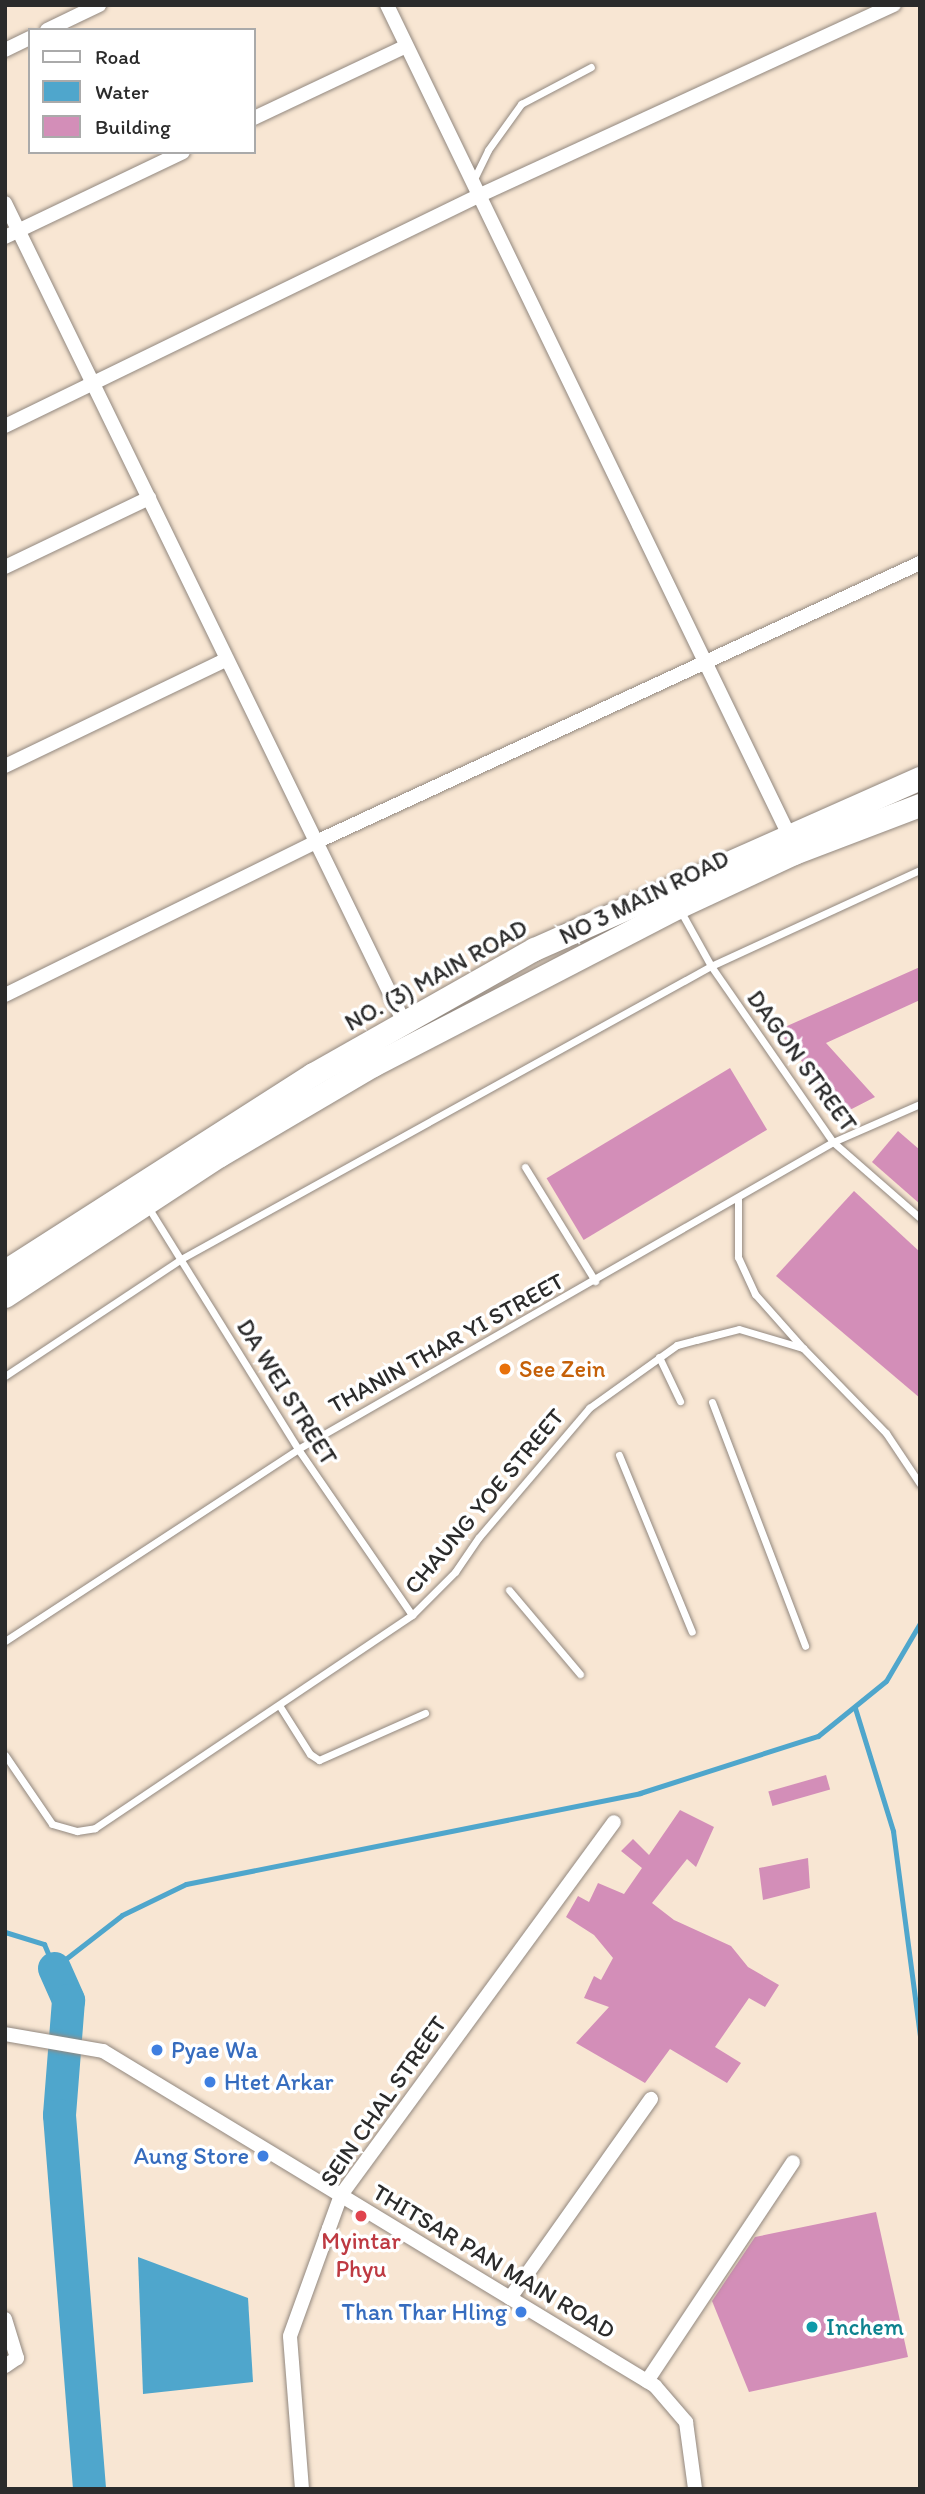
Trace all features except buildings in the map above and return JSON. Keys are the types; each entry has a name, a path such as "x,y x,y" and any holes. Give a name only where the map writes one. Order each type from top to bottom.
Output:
{"main road":[{"name":"NO. (3) MAIN ROAD","path":"5,1271 140,1195 404,1022 534,949 791,843 920,779"},
{"name":"NO 3 MAIN ROAD","path":"140,1195 220,1155 415,1043 678,907 791,843 920,805"},
{"path":"5,1296 140,1195"}],"street":[{"path":"51,28 99,5"},
{"path":"387,5 473,192 707,664 791,843"},
{"path":"5,426 473,192 894,5"},
{"path":"5,50 28,39"},
{"path":"256,117 406,46"},
{"path":"12,233 179,154"},
{"path":"5,203 12,233 93,383 404,1022"},
{"path":"5,567 149,498"},
{"path":"5,995 316,842 707,664 920,563"},
{"path":"5,766 227,659"},
{"name":"SEIN CHAL STREET","path":"302,2489 290,2336 341,2195 614,1822"},
{"name":"THITSAR PAN MAIN ROAD","path":"5,2034 26,2035 103,2051 647,2381 686,2423 695,2489"},
{"path":"510,2298 651,2099"},
{"path":"647,2381 793,2162"},
{"path":"5,2319 17,2358 5,2366"}],"lane":[{"path":"473,192 488,150 522,104 591,67"},
{"path":"5,1376 181,1259 712,967 920,870"},
{"name":"DAGON STREET","path":"678,907 712,967 833,1142 920,1218"},
{"path":"404,1022 415,1043"},
{"name":"THANIN THAR YI STREET","path":"5,1641 298,1449 595,1282 833,1142 920,1104"},
{"path":"525,1167 595,1282"},
{"name":"DA WEI STREET","path":"140,1195 298,1449 412,1615"},
{"path":"738,1199 738,1257 755,1294 803,1348"},
{"name":"CHAUNG YOE STREET","path":"5,1755 52,1824 77,1831 95,1828 412,1615 455,1572 571,1426 677,1345 739,1329 803,1348 886,1433 920,1484"},
{"path":"659,1357 680,1401"},
{"path":"712,1402 805,1646"},
{"path":"620,1455 692,1632"},
{"path":"509,1590 580,1674"},
{"path":"279,1704 310,1754 319,1760 425,1713"}],"water":[{"path":"138,2257 248,2298 253,2382 143,2394"}],"waterway":[{"path":"5,1932 44,1944 54,1968 122,1915 186,1884 640,1793 818,1736 886,1681 920,1623"},
{"path":"855,1708 893,1831 920,2037"},
{"path":"54,1968 68,2000 59,2115 89,2489"}],"place":[{"name":"See Zein","path":"505,1369"},
{"name":"Pyae Wa","path":"157,2050"},
{"name":"Htet Arkar","path":"210,2082"},
{"name":"Aung Store","path":"263,2156"},
{"name":"Myintar Phyu","path":"361,2216"},
{"name":"Than Thar Hling","path":"521,2312"},
{"name":"Inchem","path":"812,2327"}]}
